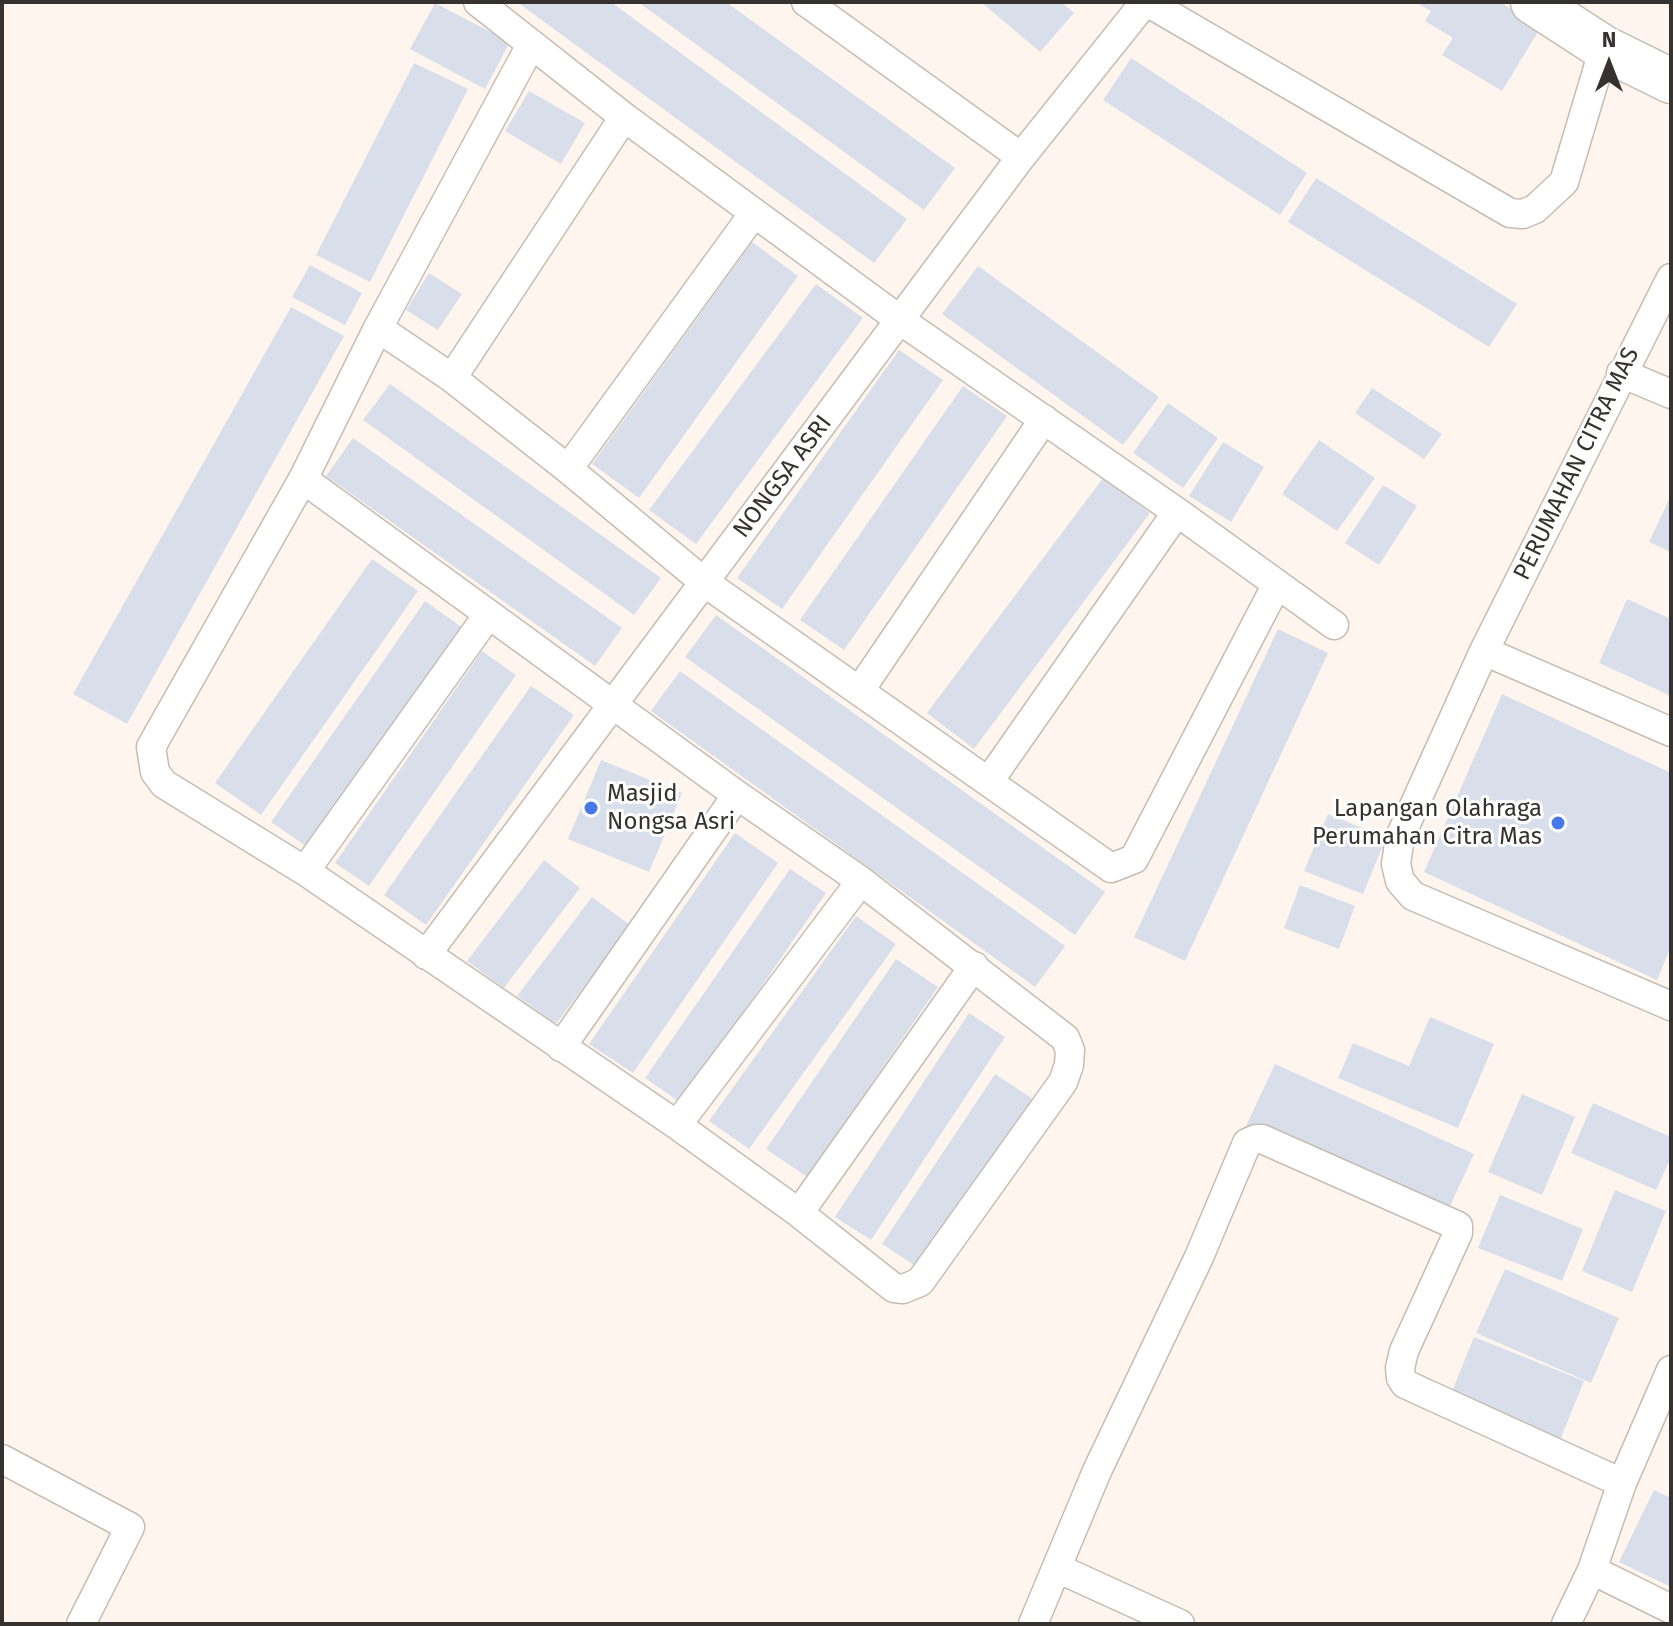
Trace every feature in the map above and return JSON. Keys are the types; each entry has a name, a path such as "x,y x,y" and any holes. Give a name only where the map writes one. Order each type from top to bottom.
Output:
{"highway":[{"path":"1533,2 1604,48 1671,81"}],"street":[{"path":"478,2 624,117 900,320 1334,625"},
{"path":"806,2 1021,157"},
{"path":"1146,2 1510,213 1523,214 1535,209 1564,182 1604,48"},
{"name":"NONGSA ASRI","path":"426,955 1021,157 1146,2"},
{"path":"303,479 737,795 861,881 1065,1038 1070,1050 1063,1082 920,1282 894,1288 799,1213 677,1125 305,871 164,784 155,772 151,747 303,479 378,328 531,45"},
{"path":"452,378 624,117"},
{"path":"568,469 754,213"},
{"name":"PERUMAHAN CITRA MAS","path":"1671,278 1484,651 1400,837 1396,864 1400,881 1413,896 1671,1006"},
{"path":"378,328 452,378 704,582 1111,868 1134,859 1277,584"},
{"path":"1621,373 1671,394"},
{"path":"860,690 1044,419"},
{"path":"989,781 1177,512"},
{"path":"305,871 488,615"},
{"path":"1484,651 1671,732"},
{"path":"561,1047 737,795"},
{"path":"677,1125 861,881"},
{"path":"799,1213 974,966"},
{"path":"1033,1624 1097,1471 1199,1257 1247,1143 1256,1139 1290,1151 1458,1226 1458,1233 1404,1351 1400,1368 1405,1384 1622,1483"},
{"path":"1566,1624 1592,1570 1622,1483 1671,1370"},
{"path":"2,1459 130,1527 81,1624"},
{"path":"1057,1568 1180,1624"},
{"path":"1592,1570 1671,1609"}],"building":[{"path":"517,2 611,2 907,219 874,263"},
{"path":"638,2 726,2 955,168 924,210"},
{"path":"981,2 1061,2 1074,13 1040,52"},
{"path":"1415,2 1500,2 1541,27 1502,91 1442,55 1453,38 1425,21 1431,11"},
{"path":"435,3 510,42 485,89 410,49"},
{"path":"1131,58 1307,173 1280,215 1103,100"},
{"path":"414,63 468,89 370,282 316,255"},
{"path":"529,91 585,123 561,164 505,131"},
{"path":"1316,178 1517,304 1489,347 1288,222"},
{"path":"752,242 798,276 639,498 592,464"},
{"path":"310,265 362,293 345,325 292,297"},
{"path":"978,266 1159,397 1123,445 942,314"},
{"path":"429,273 462,294 438,330 406,310"},
{"path":"816,284 863,318 696,544 649,510"},
{"path":"291,307 344,336 127,724 73,694"},
{"path":"899,350 943,380 782,609 737,578"},
{"path":"390,384 661,578 634,615 363,420"},
{"path":"963,386 1007,416 844,650 800,620"},
{"path":"1372,388 1442,434 1424,459 1355,413"},
{"path":"1168,403 1218,438 1183,488 1133,453"},
{"path":"353,438 622,628 595,666 326,476"},
{"path":"1319,440 1375,478 1337,531 1282,494"},
{"path":"1223,442 1264,467 1231,522 1189,496"},
{"path":"1103,478 1150,513 974,749 927,713"},
{"path":"1383,485 1417,506 1379,565 1345,543"},
{"path":"1671,495 1671,552 1649,542"},
{"path":"372,559 418,591 261,815 215,783"},
{"path":"1627,599 1671,619 1671,696 1599,663"},
{"path":"425,601 463,628 310,849 271,822"},
{"path":"716,615 1105,892 1075,935 685,657"},
{"path":"1278,629 1328,653 1185,961 1134,937"},
{"path":"482,651 516,675 369,886 335,863"},
{"path":"680,671 1065,946 1035,987 651,711"},
{"path":"531,686 574,715 426,925 384,895"},
{"name":"Lapangan Olahraga Perumahan Citra Mas","path":"1502,694 1671,773 1671,946 1657,980 1424,872"},
{"path":"601,760 682,793 649,872 568,839"},
{"path":"1328,814 1386,838 1363,894 1304,871"},
{"path":"735,833 778,863 633,1073 589,1044"},
{"path":"544,860 580,888 504,988 467,961"},
{"path":"790,869 826,893 681,1103 645,1078"},
{"path":"1300,885 1355,906 1339,949 1284,928"},
{"path":"592,897 630,925 556,1024 517,996"},
{"path":"856,916 896,944 749,1149 709,1121"},
{"path":"896,959 938,987 807,1177 766,1149"},
{"path":"969,1013 1005,1037 871,1240 835,1217"},
{"path":"1430,1017 1494,1044 1458,1128 1338,1078 1353,1043 1409,1066"},
{"path":"1275,1064 1474,1154 1445,1217 1246,1126"},
{"path":"995,1074 1033,1099 920,1269 882,1244"},
{"path":"1522,1094 1575,1117 1542,1195 1488,1172"},
{"path":"1593,1103 1671,1137 1671,1157 1656,1190 1571,1153"},
{"path":"1615,1190 1666,1211 1632,1292 1582,1271"},
{"path":"1500,1195 1583,1229 1562,1281 1478,1248"},
{"path":"1505,1269 1619,1318 1591,1383 1476,1333"},
{"path":"1474,1337 1584,1381 1558,1445 1448,1401"},
{"path":"1654,1490 1671,1498 1671,1587 1619,1562"}],"place":[{"name":"Masjid Nongsa Asri","path":"591,808"},
{"name":"Lapangan Olahraga Perumahan Citra Mas","path":"1558,823"}]}
